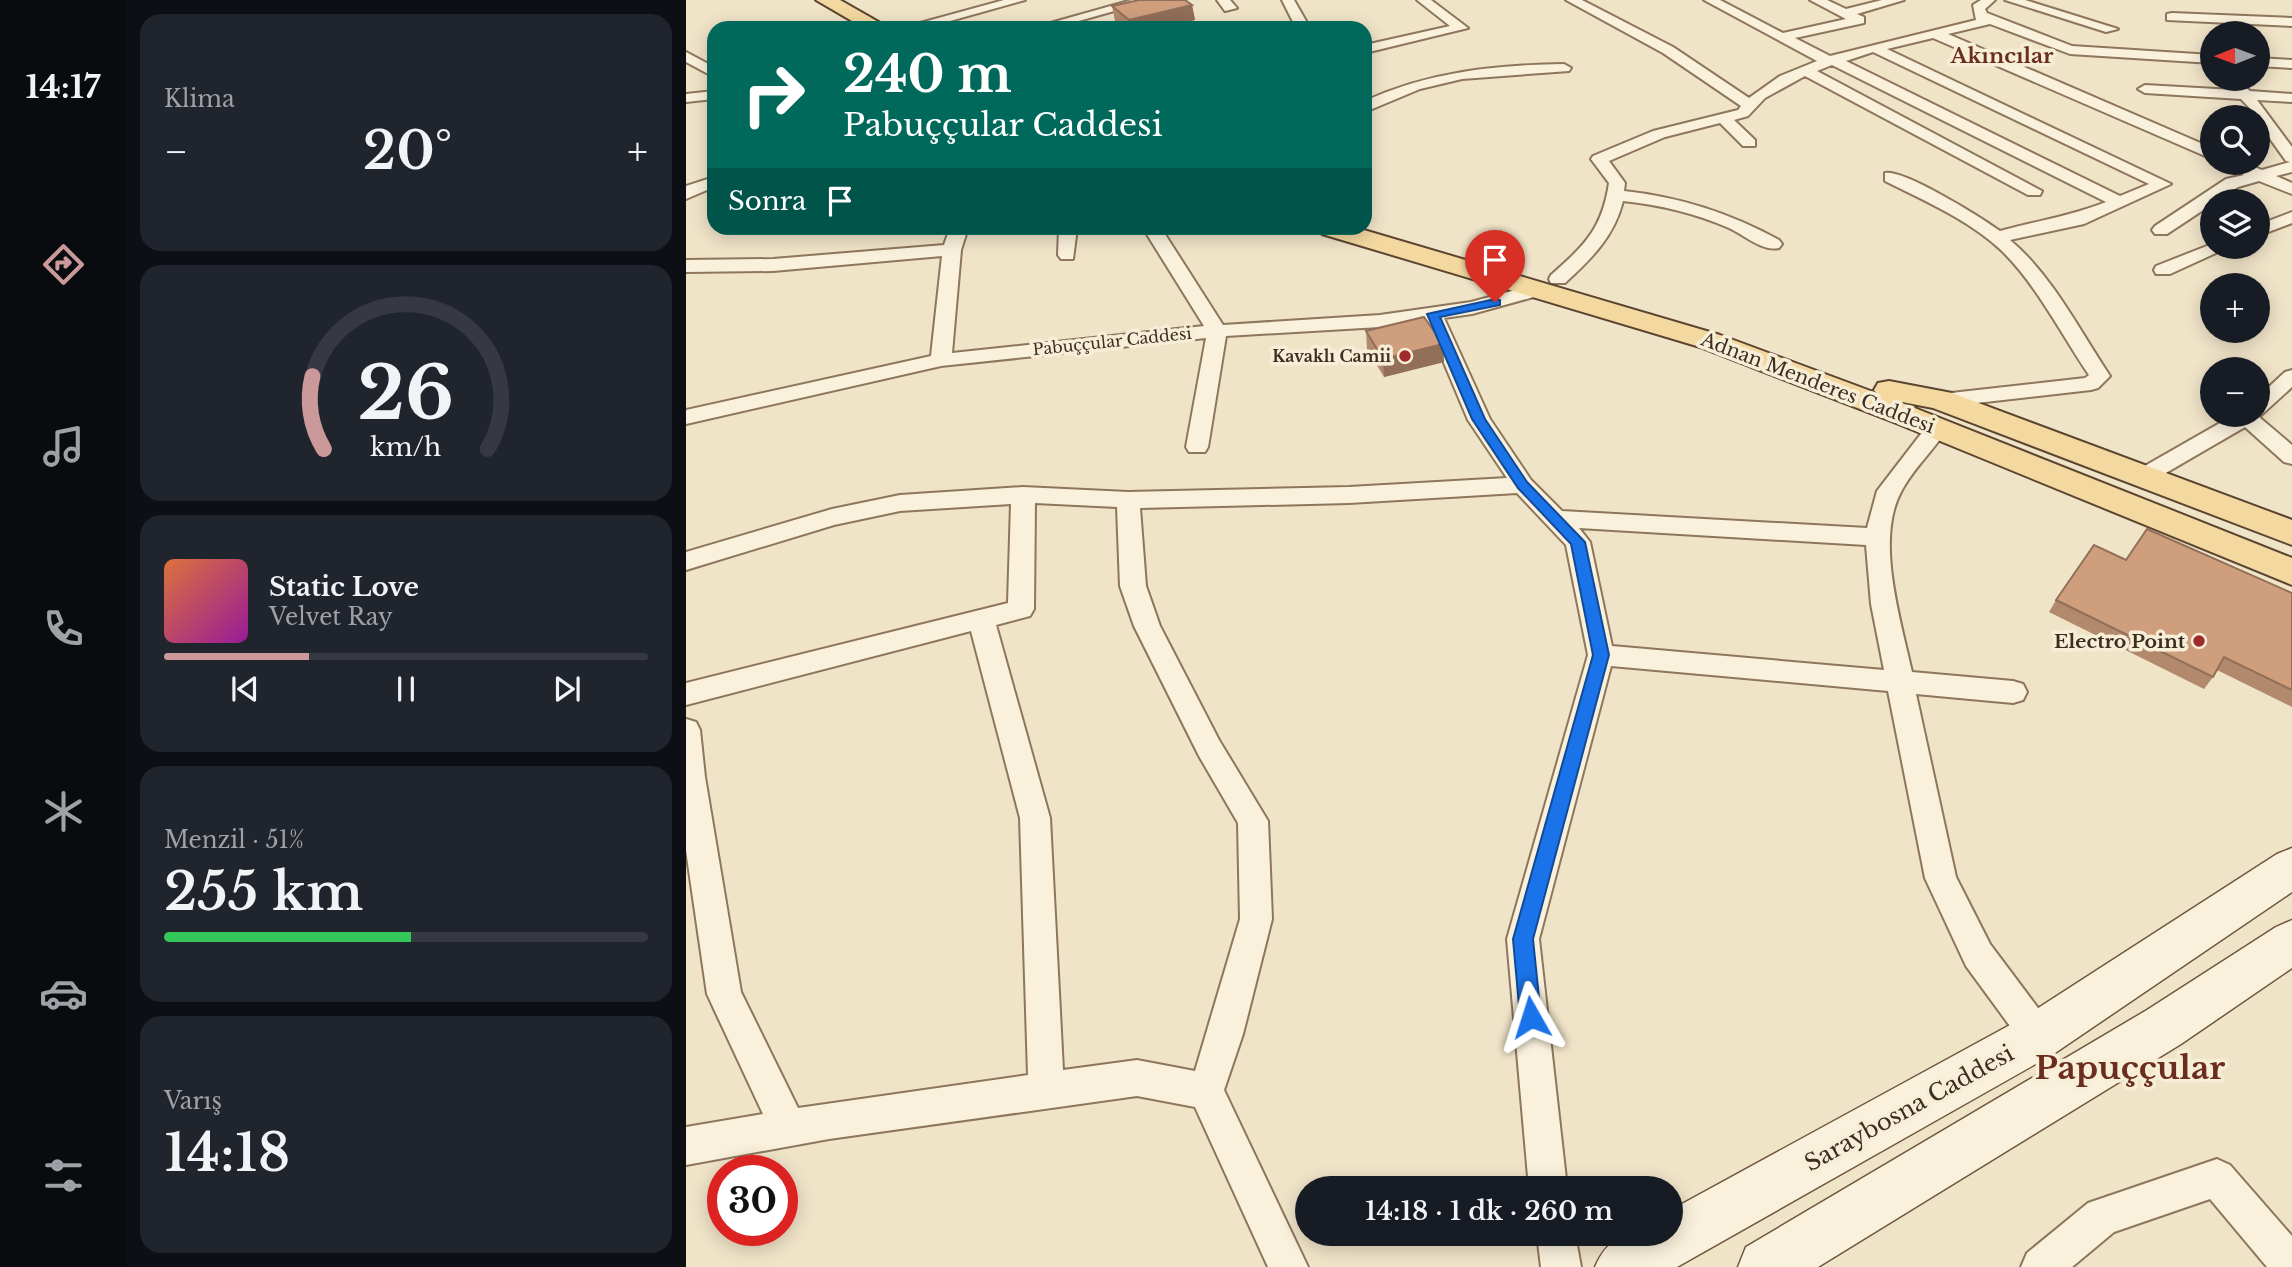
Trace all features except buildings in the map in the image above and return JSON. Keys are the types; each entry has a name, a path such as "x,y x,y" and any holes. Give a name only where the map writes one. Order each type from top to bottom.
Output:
{"main road":[{"path":"816,3 839,21"},
{"path":"816,3 861,21"},
{"name":"Adnan Menderes Caddesi","path":"1372,225 1550,284 1928,416 2292,572"},
{"name":"Adnan Menderes Caddesi","path":"1358,235 1674,314 1879,388 2292,554"},
{"path":"1879,388 2049,488 2292,590"},
{"path":"1928,416 2144,476 2292,533"},
{"name":"Saraybosna Caddesi","path":"1623,1267 2038,1036 2292,868"},
{"path":"1779,1262 2164,1027 2292,942"}],"street":[{"path":"936,21 1019,0"},
{"path":"1065,21 1147,0"},
{"path":"1288,0 1299,21"},
{"path":"1372,48 1461,29 1423,0"},
{"path":"1572,0 1668,50 1748,104"},
{"path":"1710,0 2119,202"},
{"path":"1782,37 1859,20 1816,0"},
{"path":"1845,13 1898,0"},
{"path":"1550,284 1595,245 1614,211 1617,183 1599,159 1659,134 1743,113 1748,104 1791,74 1830,61 1984,22 1978,8 1989,0"},
{"path":"2011,0 2111,29"},
{"path":"2156,11 2172,17 2200,35"},
{"path":"1090,14 1098,21"},
{"path":"1982,16 2070,50 2200,58"},
{"path":"2172,17 2292,22"},
{"path":"1936,34 2200,149"},
{"path":"2270,36 2292,35"},
{"path":"1877,49 2163,184 2078,220 2042,225 1996,238"},
{"path":"686,56 707,67"},
{"path":"2270,63 2292,64"},
{"path":"1372,104 1397,91 1458,73 1564,68"},
{"path":"1804,70 2034,191"},
{"path":"2145,89 2292,98"},
{"path":"2242,91 2284,136 2292,158"},
{"path":"686,98 707,96"},
{"path":"1723,118 1749,144"},
{"path":"2270,172 2292,167"},
{"path":"2161,230 2232,183 2259,175 2292,189"},
{"path":"1891,177 1955,211 1996,238 2021,260 2100,376 2091,383 1928,416 1889,491 1878,537 1884,604 1941,878 1978,955 2038,1036"},
{"path":"686,194 697,186 707,184"},
{"path":"1616,195 1670,200 1736,222 1773,244"},
{"path":"2270,226 2292,217"},
{"path":"941,360 952,250 957,235"},
{"path":"1067,255 1068,235"},
{"path":"1156,235 1217,331 1197,447"},
{"path":"686,267 773,265 952,250"},
{"path":"2163,270 2200,255"},
{"name":"Pabuççular Caddesi","path":"687,424 941,360 1217,331 1433,314 1472,308 1550,284"},
{"path":"1433,314 1479,419 1522,485 1578,542 1601,655 1523,939 1547,1176"},
{"path":"2270,396 2292,376"},
{"path":"2144,476 2229,427"},
{"path":"2263,427 2292,457"},
{"path":"686,561 832,517 900,503 1023,495 1128,499 1349,495 1522,485"},
{"path":"686,694 1021,609 1023,495"},
{"path":"1128,499 1133,586 1147,626 1209,748 1253,821 1256,919 1226,1034 1206,1091 1288,1267"},
{"path":"1556,519 1878,537"},
{"path":"981,619 1035,818 1046,1091"},
{"path":"1601,655 2013,692"},
{"path":"686,730 688,778 724,994 788,1128"},
{"path":"686,1146 788,1128 1137,1078 1206,1091"},
{"path":"2040,1267 2102,1217 2217,1178 2292,1266"},
{"path":"1558,1246 1561,1267"}],"place":[{"name":"Kavaklı Camii","path":"1405,356"},
{"name":"Electro Point","path":"2199,641"}],"district":[{"name":"Akıncılar","path":"2002,56"},
{"name":"Papuççular","path":"2130,1068"}],"route":[{"path":"1495,302 1433,314 1479,419 1522,485 1578,542 1601,655 1523,939 1531,1017"}]}
